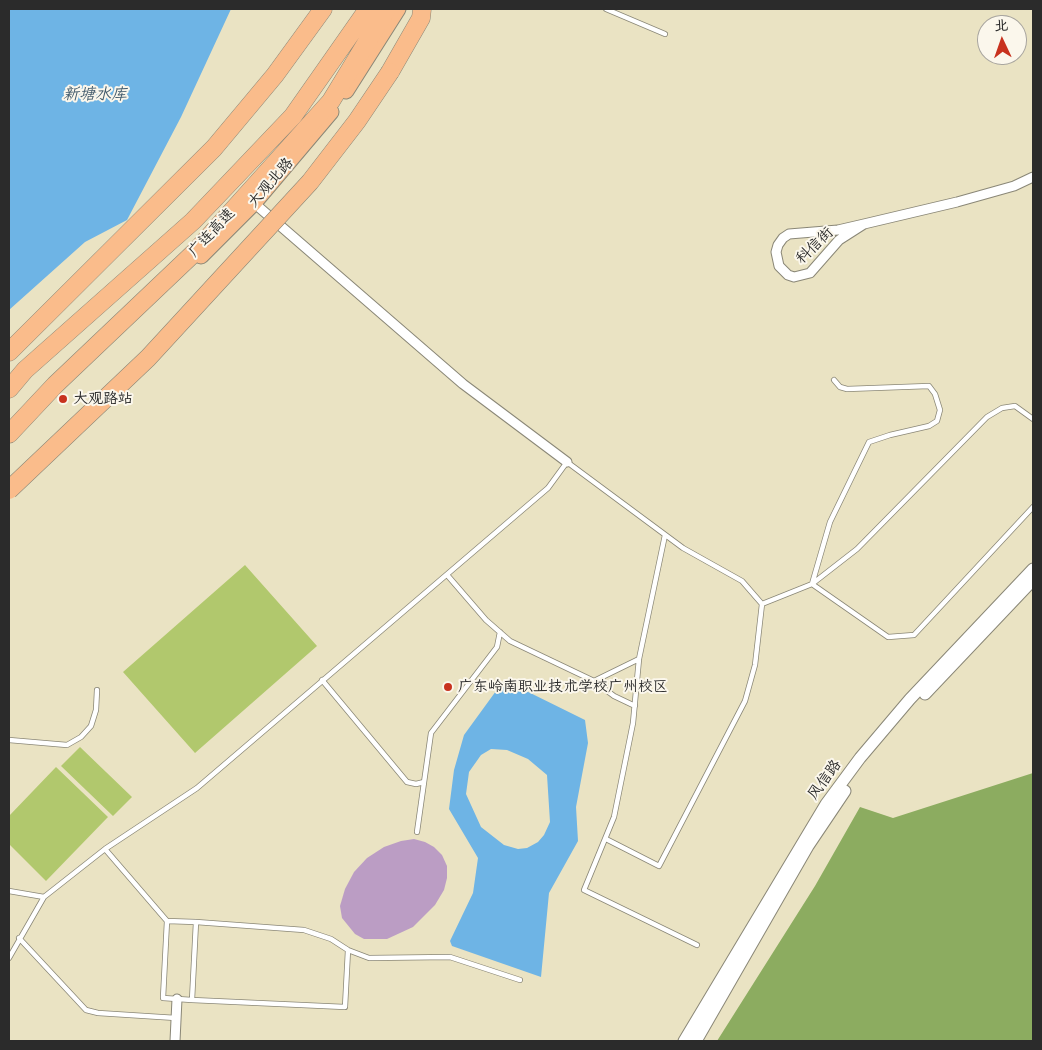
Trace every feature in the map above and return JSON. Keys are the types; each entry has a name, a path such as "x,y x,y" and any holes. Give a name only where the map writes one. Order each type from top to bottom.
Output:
{"highway":[{"path":"9,352 214,148 275,75 323,9"},
{"name":"广连高速","path":"9,389 25,370 193,220 293,116 368,9"},
{"name":"广连高速","path":"9,434 55,385 196,251 331,101 387,9"},
{"path":"9,490 148,358 310,182 390,72 421,18 422,9"}],"main road":[{"path":"9,380 132,264 219,186 294,102 360,9"},
{"name":"大观北路","path":"9,440 254,203 339,102 398,9"}],"street":[{"name":"科信街","path":"864,224 839,240 810,274 794,277 788,275 779,266 776,252 778,245 782,238 789,234 838,230 864,224 957,202 1014,186 1033,177"},
{"path":"254,203 463,384 567,462"},
{"name":"风信路","path":"684,1041 826,804 910,699 1033,568"},
{"name":"风信路","path":"696,1041 808,846 845,791 911,708 1033,580"},
{"path":"175,1041 177,999"}],"lane":[{"path":"606,9 665,34"},
{"path":"812,584 830,522 869,442 929,426 937,421 940,410 935,394 929,386 847,389 840,387 834,380"},
{"path":"762,604 812,584 858,549 987,416 1002,408 1016,406 1033,419"},
{"path":"9,958 44,898 105,849 197,788 322,680 448,576 548,488 567,462 683,548 742,581 762,604 755,665 745,701 660,866 606,839"},
{"path":"812,584 888,637 914,635 1033,507"},
{"path":"665,535 639,659 635,706 614,817 584,890 697,945"},
{"path":"448,576 486,620 510,641 594,681 614,696 635,706"},
{"path":"417,832 431,733 497,647 500,632"},
{"path":"594,681 639,659"},
{"path":"322,680 407,782 416,784 424,782"},
{"path":"9,740 67,745 81,738 91,726 96,710 97,690"},
{"path":"105,849 167,921 163,998 345,1007 348,950"},
{"path":"9,891 44,898"},
{"path":"167,921 304,930 331,939 348,950 369,958 450,957 520,980"},
{"path":"192,1000 196,922"},
{"path":"19,938 86,1010 98,1013 176,1018"}],"green space":[{"path":"245,565 317,646 195,753 123,672"},
{"path":"80,747 132,797 113,816 61,766"},
{"path":"56,767 108,817 46,881 9,844 9,816"},
{"path":"1033,773 1033,1041 717,1041 815,886 860,807 893,818"}],"water":[{"name":"新塘水库","path":"9,9 231,9 181,117 127,220 85,242 9,310"},
{"path":"504,680 585,720 588,743 576,807 578,841 549,893 541,977 452,946 450,941 473,893 478,858 449,809 454,770 464,735","holes":["491,749 507,750 528,759 547,775 550,822 544,835 538,842 527,848 518,849 504,845 481,827 466,794 469,772 481,755"]}],"building":[{"path":"414,839 434,847 442,855 447,866 444,890 435,905 413,927 387,939 364,939 355,934 342,918 340,906 345,889 354,872 367,858 384,847"}],"place":[{"name":"大观路站","path":"63,399"},
{"name":"广东岭南职业技术学校广州校区","path":"448,687"}]}
